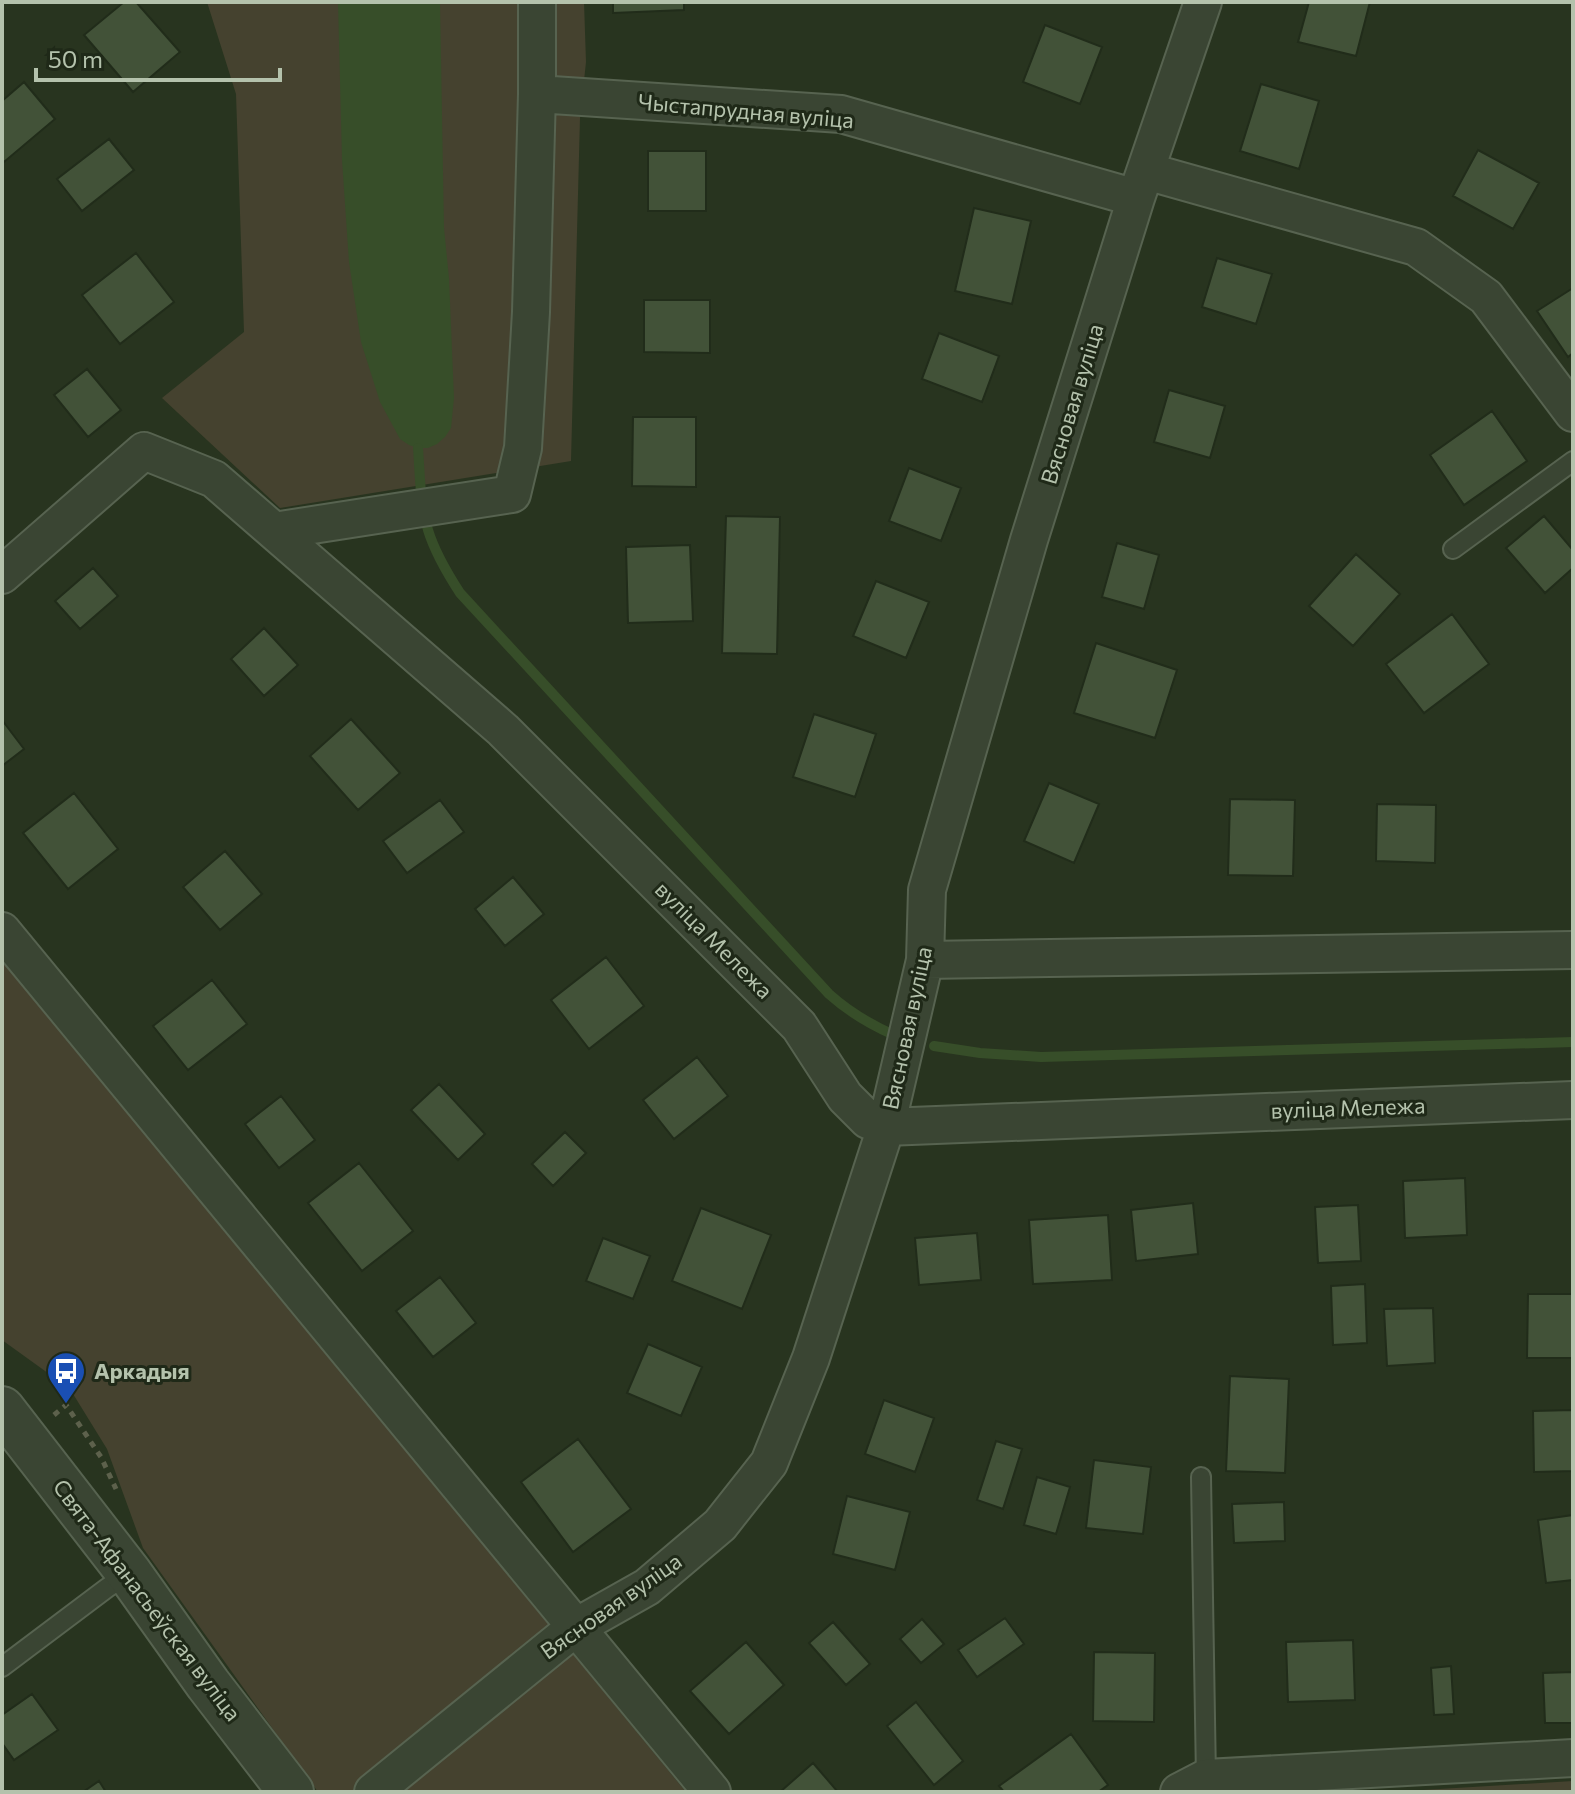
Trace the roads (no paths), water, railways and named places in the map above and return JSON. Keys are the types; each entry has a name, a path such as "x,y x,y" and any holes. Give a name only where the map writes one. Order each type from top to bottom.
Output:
{"street":[{"path":"274,531 512,494 523,448 531,312 537,2"},
{"name":"Вясновая вуліца","path":"373,1792 576,1627 647,1587 720,1525 769,1463 811,1358 886,1127 925,960 927,890 1029,540 1141,184 1203,2"},
{"name":"Чыстапрудная вуліца","path":"537,94 841,114 1416,247 1486,297 1573,413"},
{"name":"вуліца Мележа","path":"2,575 144,451 214,479 503,730 799,1026 845,1097 868,1120 886,1127 1573,1100"},
{"path":"2,931 712,1792"},
{"path":"925,960 1573,950"},
{"name":"Свята-Афанасьеўская вуліца","path":"2,1409 129,1573 208,1684 291,1792"},
{"path":"1193,1785 1573,1758"}],"lane":[{"path":"1453,549 1573,461"},
{"path":"1193,1785 1201,1477"},
{"path":"2,1667 129,1573"}],"waterway":[{"path":"418,448 425,520 434,547 460,593 829,994 860,1017 894,1035"},
{"path":"934,1046 1041,1057 1573,1042"}],"place":[{"name":"Аркадыя","path":"66,1405"}]}
